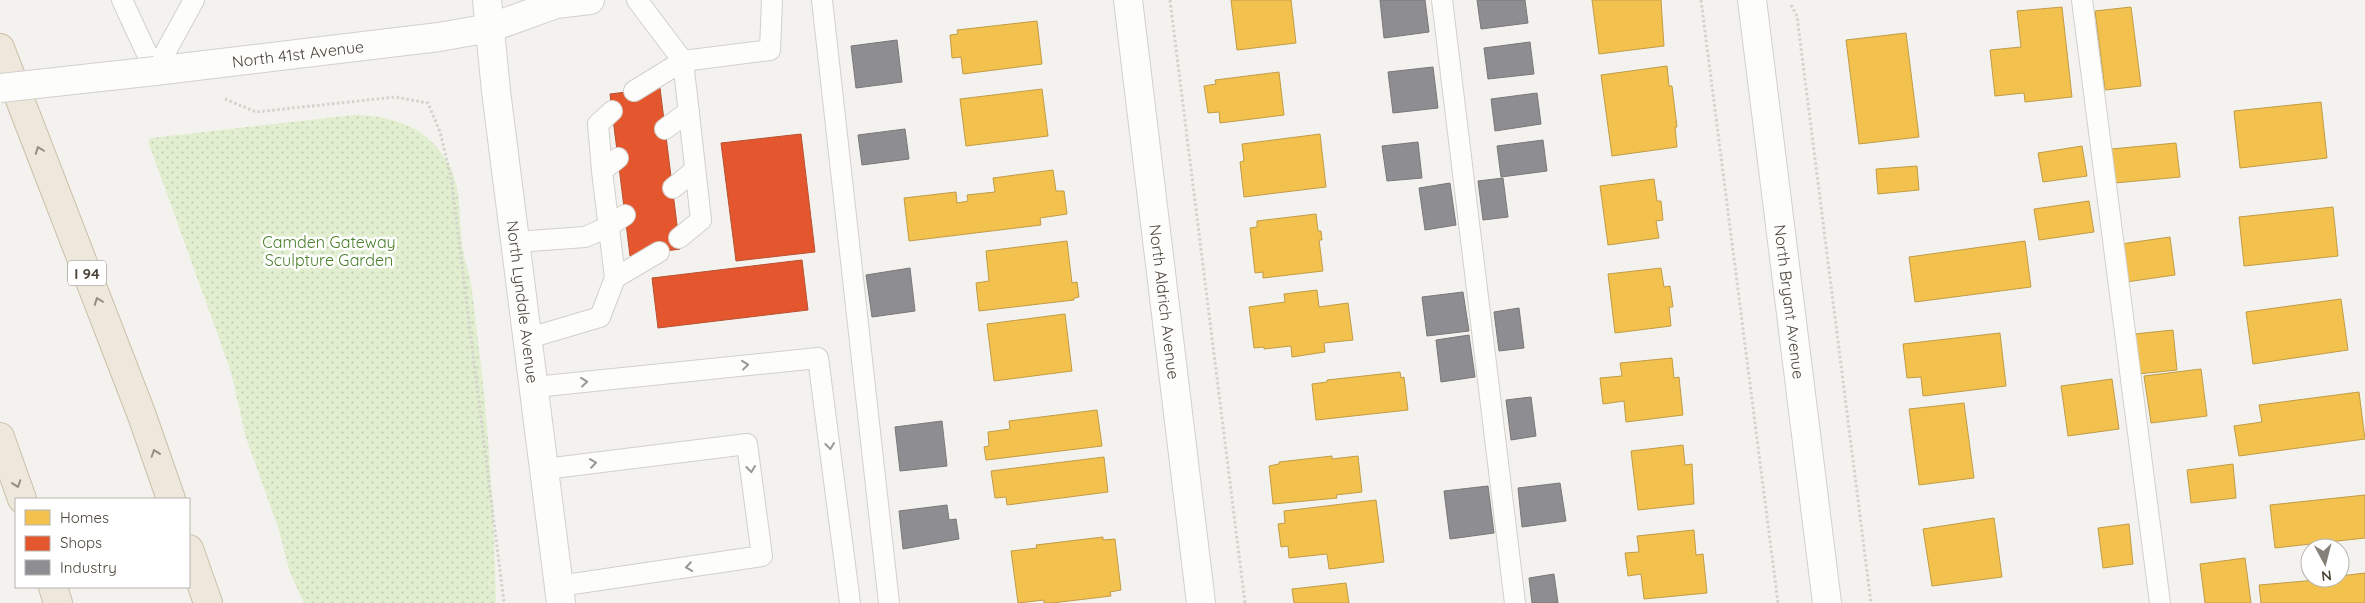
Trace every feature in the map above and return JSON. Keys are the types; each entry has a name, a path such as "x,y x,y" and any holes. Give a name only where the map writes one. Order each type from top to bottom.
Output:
{"highway":[{"name":"I 94","path":"0,48 141,413 171,498"},
{"path":"0,436 22,498"},
{"path":"190,552 208,603"},
{"path":"53,588 58,603"}],"street":[{"name":"North Lyndale Avenue","path":"487,0 560,594"},
{"name":"North 41st Avenue","path":"0,88 440,37 490,28 556,4 590,0"},
{"name":"North Aldrich Avenue","path":"1128,0 1201,603"},
{"name":"North Bryant Avenue","path":"1752,0 1827,603"}],"lane":[{"path":"122,0 155,71"},
{"path":"155,71 194,0"},
{"path":"637,0 682,61 701,220 679,238"},
{"path":"634,91 682,61 770,50 772,0"},
{"path":"822,0 889,603"},
{"path":"1442,0 1515,603"},
{"path":"2082,0 2160,603"},
{"path":"529,338 600,317 615,278 598,124 612,111"},
{"path":"665,130 689,111"},
{"path":"602,171 618,158"},
{"path":"672,188 695,170"},
{"path":"516,242 585,237 608,227 625,215"},
{"path":"615,278 659,252"},
{"path":"535,388 818,358 850,603"},
{"path":"545,469 747,444 762,556 560,594"}],"path":[{"path":"1170,0 1245,603"},
{"path":"1701,0 1778,603"},
{"path":"1791,4 1797,16 1871,603"},
{"path":"256,112 395,97 428,103 440,132 451,177 504,603"}],"green space":[{"name":"Camden Gateway Sculpture Garden","path":"354,115 397,121 421,133 441,152 453,175 458,196 464,254 473,300 487,424 496,603 304,603 290,573 278,527 246,438 231,372 148,141 151,138"}],"building: Homes":[{"path":"1231,0 1291,0 1296,43 1237,50"},
{"path":"1592,0 1661,0 1664,46 1599,54"},
{"path":"2062,7 2072,97 2025,102 2024,93 1995,96 1990,50 2021,47 2017,11"},
{"path":"2131,7 2141,86 2105,90 2095,11"},
{"path":"1037,21 1042,64 963,74 961,57 952,58 950,35 958,34 957,30"},
{"path":"1906,33 1919,137 1859,144 1846,40"},
{"path":"1667,66 1669,86 1672,86 1677,127 1675,127 1677,147 1612,156 1601,75"},
{"path":"1279,72 1284,115 1220,123 1219,112 1208,113 1204,86 1216,84 1215,80"},
{"path":"1042,89 1048,136 966,146 960,99"},
{"path":"2321,102 2327,158 2240,168 2234,111"},
{"path":"1320,134 1326,187 1244,197 1240,162 1244,161 1242,144"},
{"path":"2176,143 2180,177 2115,183 2111,149"},
{"path":"2082,146 2087,176 2043,182 2038,153"},
{"path":"1917,166 1919,190 1878,194 1876,169"},
{"path":"1053,170 1056,191 1064,191 1067,214 1040,218 1041,225 909,241 904,198 956,192 957,203 968,201 967,195 995,192 993,178"},
{"path":"1654,179 1657,201 1661,201 1663,220 1656,221 1659,238 1608,245 1600,186"},
{"path":"2089,201 2094,232 2039,240 2034,209"},
{"path":"2333,207 2338,256 2244,266 2239,217"},
{"path":"1316,214 1318,231 1321,231 1322,240 1319,240 1323,271 1263,278 1263,272 1255,273 1250,228 1257,227 1257,221"},
{"path":"2170,237 2175,275 2126,282 2121,244"},
{"path":"1067,241 1072,283 1077,282 1079,297 1074,298 1074,300 979,311 976,283 989,281 986,251"},
{"path":"2025,241 2031,287 1915,302 1909,257"},
{"path":"1661,268 1664,287 1670,286 1673,307 1669,307 1671,326 1615,333 1608,274"},
{"path":"1317,290 1319,307 1348,303 1353,340 1324,343 1325,352 1292,357 1291,346 1264,349 1264,347 1254,348 1249,307 1285,302 1284,294"},
{"path":"2341,299 2348,350 2253,364 2246,312"},
{"path":"1065,314 1072,371 994,381 987,324"},
{"path":"2173,330 2177,370 2138,374 2134,334"},
{"path":"2000,333 2006,386 1923,396 1921,377 1907,378 1903,344"},
{"path":"1672,358 1674,378 1679,377 1683,415 1626,422 1624,401 1603,404 1600,378 1622,376 1620,363"},
{"path":"2201,369 2207,416 2151,423 2144,376"},
{"path":"1400,372 1401,378 1404,377 1408,410 1316,420 1312,384 1327,382 1327,380"},
{"path":"2112,379 2119,429 2068,436 2061,386"},
{"path":"2359,392 2365,439 2239,456 2234,426 2262,422 2259,405"},
{"path":"1964,403 1974,478 1919,485 1909,409"},
{"path":"1097,410 1102,446 986,460 984,447 989,446 988,432 1010,429 1009,421"},
{"path":"1683,445 1685,465 1692,464 1694,504 1638,510 1631,451"},
{"path":"1332,456 1332,459 1358,456 1362,492 1336,495 1337,498 1273,504 1269,466 1279,464 1279,462"},
{"path":"1104,457 1108,492 1007,505 1006,497 995,498 991,471"},
{"path":"2233,464 2236,498 2191,503 2187,470"},
{"path":"2365,495 2365,538 2350,540 2350,538 2300,538 2300,545 2275,548 2270,505"},
{"path":"1376,500 1384,562 1329,569 1327,554 1289,558 1288,546 1281,547 1278,524 1285,523 1284,511"},
{"path":"1994,518 2002,577 1932,586 1923,529"},
{"path":"2129,524 2133,564 2103,568 2098,528"},
{"path":"1694,530 1696,555 1703,554 1707,593 1644,599 1641,574 1628,576 1625,553 1639,552 1637,536"},
{"path":"1103,537 1103,540 1115,539 1121,590 1110,592 1111,596 1052,603 1044,603 1044,600 1018,603 1011,551 1037,548 1036,545"},
{"path":"2245,558 2251,603 2205,603 2200,564"},
{"path":"2365,573 2365,603 2261,603 2259,585 2300,581 2300,588 2350,588 2350,575"},
{"path":"1346,583 1349,603 1294,603 1292,589"}],"building: Shops":[{"path":"660,88 680,249 630,256 610,94"},
{"path":"801,134 815,252 736,261 721,143"},
{"path":"802,260 808,310 658,328 652,278"}],"building: Industry":[{"path":"1380,0 1425,0 1429,32 1384,38"},
{"path":"1477,0 1525,0 1528,23 1481,29"},
{"path":"897,40 902,82 856,88 851,46"},
{"path":"1530,42 1534,74 1488,79 1484,48"},
{"path":"1433,67 1438,108 1393,113 1388,72"},
{"path":"1537,93 1541,124 1495,131 1491,99"},
{"path":"905,129 909,159 862,165 858,135"},
{"path":"1543,140 1547,171 1501,177 1497,146"},
{"path":"1418,142 1422,178 1387,181 1382,146"},
{"path":"1503,178 1508,217 1483,220 1478,181"},
{"path":"1450,183 1456,225 1425,230 1419,188"},
{"path":"910,268 915,311 872,317 866,275"},
{"path":"1463,292 1469,331 1427,336 1422,297"},
{"path":"1519,308 1524,348 1499,351 1494,312"},
{"path":"1469,335 1475,377 1441,382 1436,340"},
{"path":"1531,397 1536,436 1511,440 1506,400"},
{"path":"942,421 947,466 900,471 895,427"},
{"path":"1560,483 1566,521 1522,527 1518,488"},
{"path":"1488,486 1494,533 1450,539 1444,491"},
{"path":"947,505 949,520 956,519 959,539 903,549 899,511"},
{"path":"1554,574 1558,603 1532,603 1529,578"}]}
